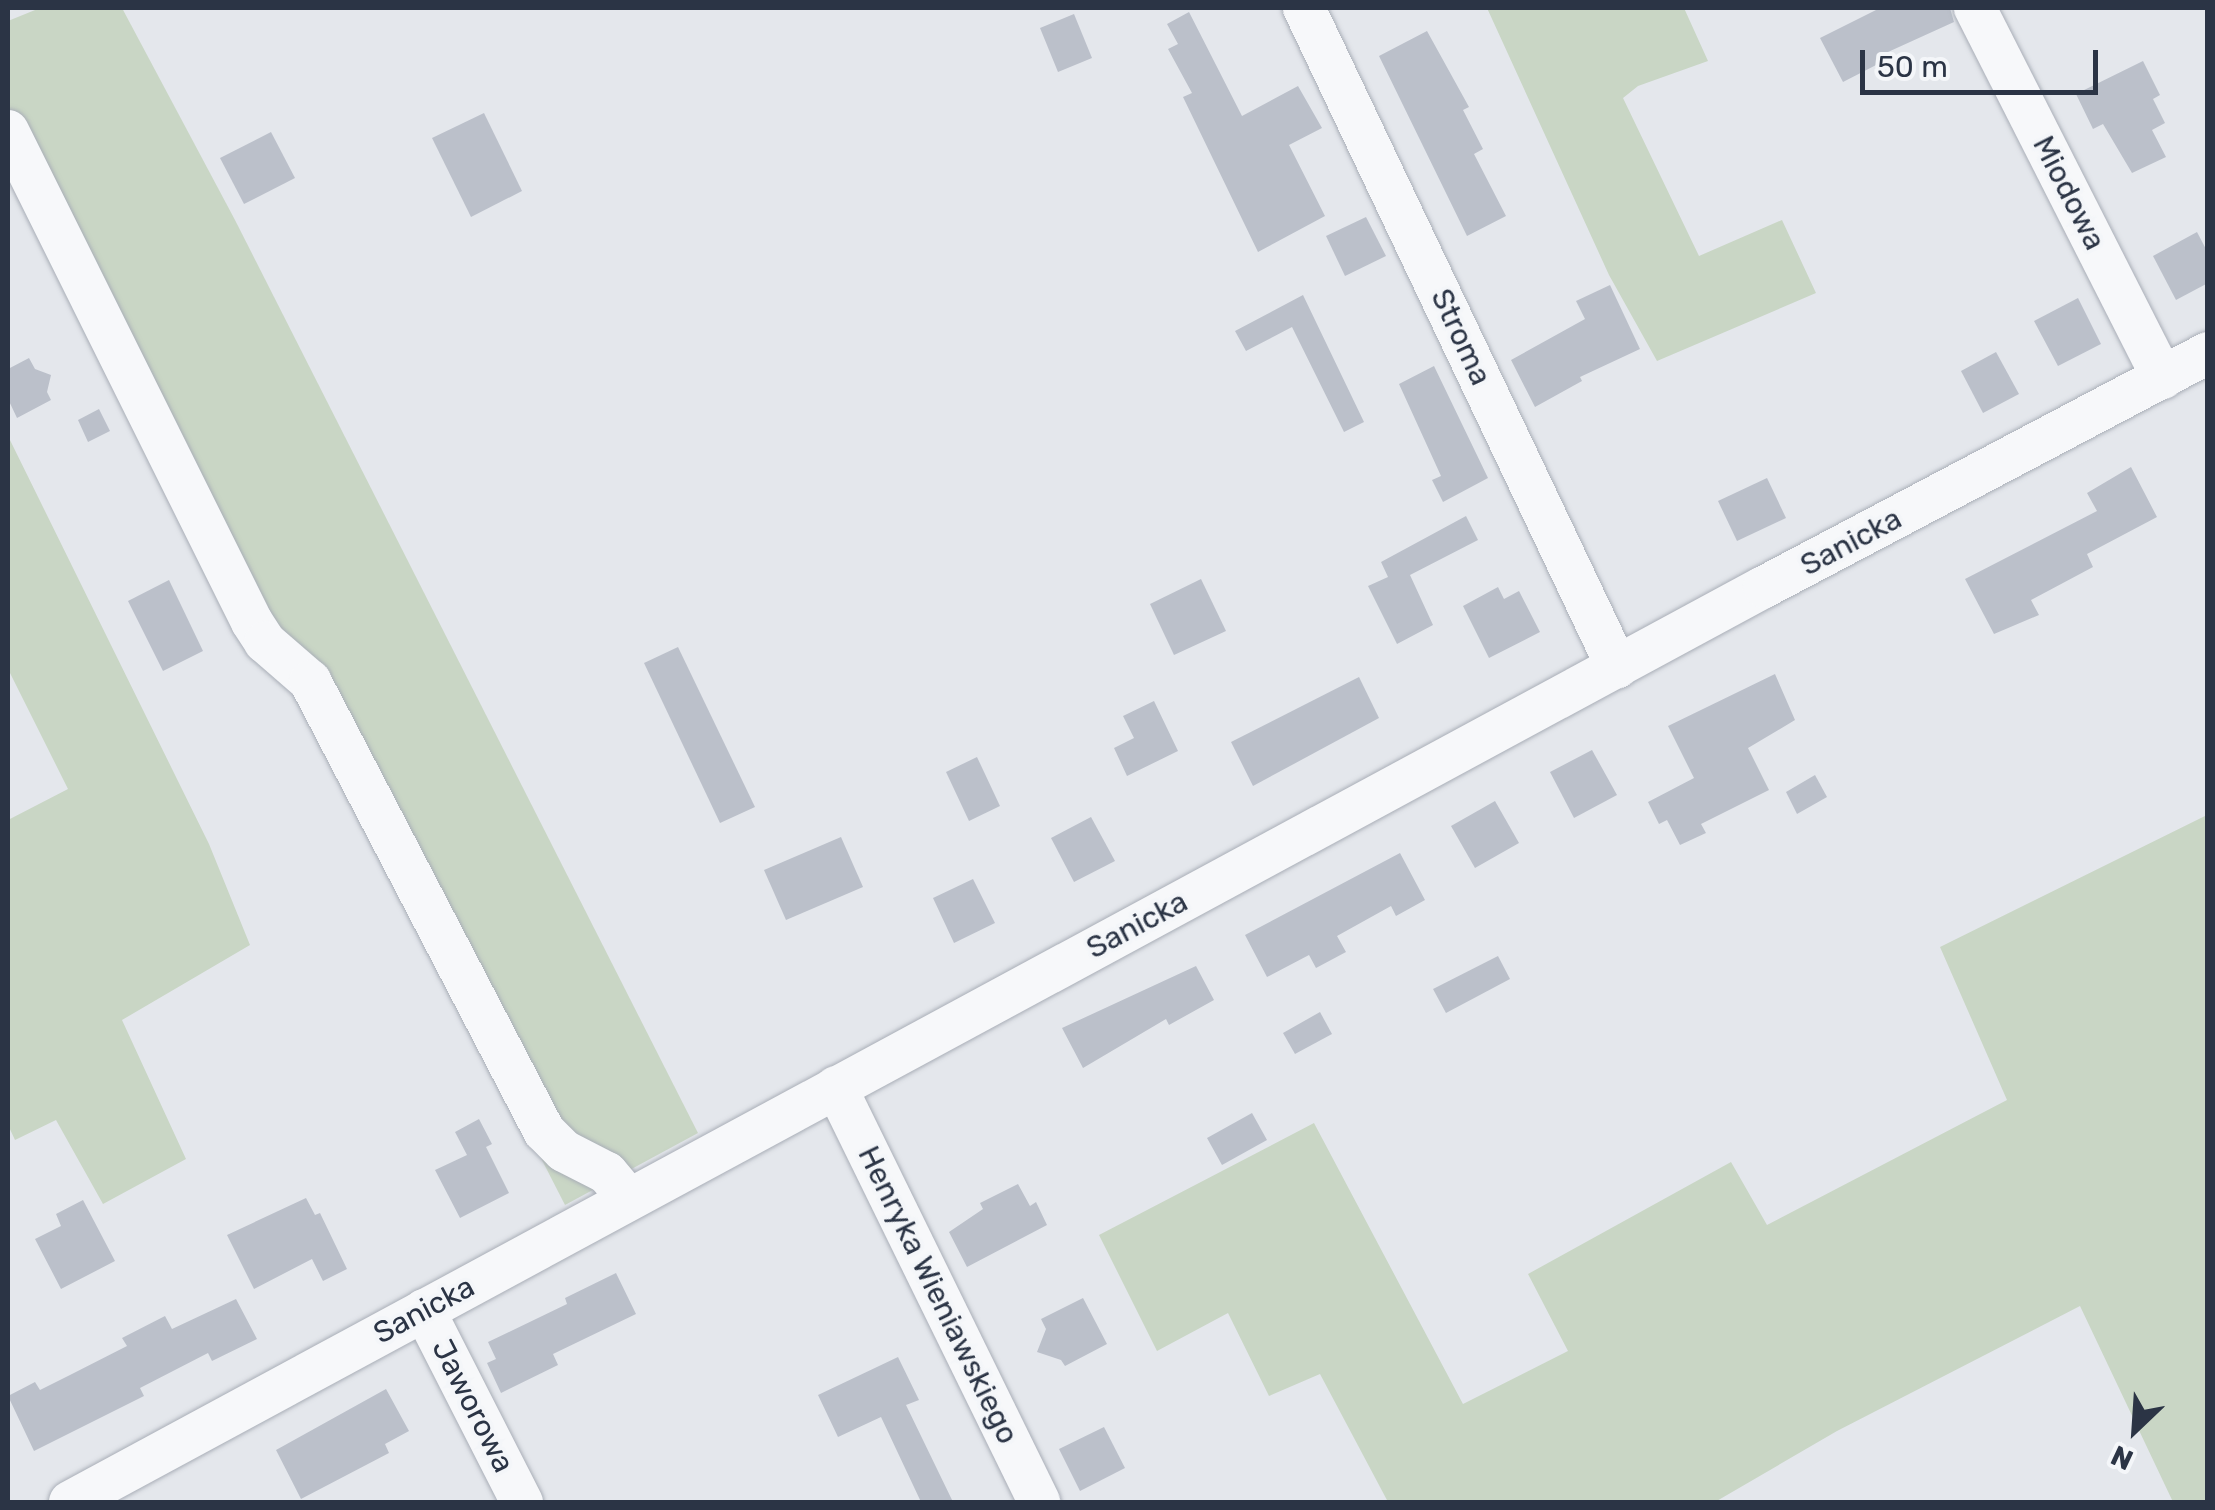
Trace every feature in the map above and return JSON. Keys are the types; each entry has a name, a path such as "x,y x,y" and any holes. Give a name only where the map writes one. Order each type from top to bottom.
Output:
{"street":[{"name":"Stroma","path":"1304,8 1618,667"},
{"name":"Miodowa","path":"1975,8 2162,378"},
{"path":"8,131 252,622 265,642 310,681 544,1131 564,1150 607,1173 629,1199"},
{"name":"Sanicka","path":"70,1502 2208,353"},
{"name":"Henryka Wieniawskiego","path":"836,1087 1039,1502"},
{"name":"Jaworowa","path":"424,1310 522,1502"}],"green space":[{"path":"40,8 122,8 235,220 698,1133 565,1205 8,117 8,21"},
{"path":"1487,8 1684,8 1708,61 1638,86 1623,98 1699,256 1782,220 1816,293 1657,361 1609,275"},
{"path":"8,436 209,844 250,945 122,1020 186,1159 103,1204 56,1120 15,1140 8,1125 8,820 68,789 8,669"},
{"path":"2207,815 2207,1502 2173,1502 2080,1306 1837,1431 1715,1502 1388,1502 1320,1374 1269,1396 1228,1313 1157,1351 1099,1235 1314,1123 1463,1404 1568,1351 1528,1274 1731,1162 1767,1225 2007,1100 1940,947"}],"building":[{"path":"1880,8 1950,8 1954,22 1877,57 1880,63 1843,82 1820,38"},
{"path":"1189,12 1242,116 1298,86 1322,128 1289,145 1325,216 1258,252 1183,97 1192,93 1168,49 1178,44 1167,24"},
{"path":"1074,14 1092,58 1058,72 1040,28"},
{"path":"1427,31 1469,107 1463,110 1483,149 1474,154 1506,216 1467,236 1379,56"},
{"path":"2143,61 2160,95 2153,99 2165,123 2152,130 2166,157 2132,173 2103,124 2093,129 2076,94"},
{"path":"484,113 522,191 471,217 432,138"},
{"path":"271,132 295,178 244,204 220,158"},
{"path":"1366,217 1386,256 1345,276 1326,236"},
{"path":"2197,232 2208,253 2208,283 2176,300 2153,256"},
{"path":"1610,285 1640,349 1580,377 1582,381 1535,407 1511,360 1585,319 1576,301"},
{"path":"1303,295 1364,422 1344,432 1292,327 1246,351 1235,331"},
{"path":"2078,298 2101,344 2058,366 2034,321"},
{"path":"1996,352 2019,394 1983,413 1961,371"},
{"path":"29,358 35,369 51,375 47,392 51,400 17,418 8,399 8,369"},
{"path":"1434,366 1488,478 1443,502 1432,480 1441,476 1399,384"},
{"path":"99,409 110,431 88,442 78,420"},
{"path":"2131,467 2157,517 2087,554 2093,567 2031,600 2039,615 1994,634 1965,579 2097,511 2087,493"},
{"path":"1767,478 1786,518 1737,541 1718,501"},
{"path":"1466,516 1478,540 1410,575 1433,625 1397,644 1368,586 1388,577 1381,562"},
{"path":"1201,579 1226,631 1174,655 1150,604"},
{"path":"169,580 203,651 163,671 128,601"},
{"path":"1498,587 1504,599 1519,591 1540,632 1489,658 1463,606"},
{"path":"678,647 755,807 720,823 644,663"},
{"path":"1775,674 1795,720 1748,748 1769,790 1701,824 1706,833 1680,845 1667,820 1659,824 1648,802 1694,778 1668,726"},
{"path":"1359,677 1379,718 1253,786 1231,742"},
{"path":"1154,701 1178,751 1127,776 1114,748 1134,738 1123,716"},
{"path":"1592,750 1617,795 1574,818 1550,772"},
{"path":"977,757 1000,806 969,821 946,772"},
{"path":"1815,775 1827,797 1797,814 1786,792"},
{"path":"1495,801 1519,843 1475,868 1451,826"},
{"path":"1091,817 1115,861 1074,882 1051,838"},
{"path":"841,837 863,887 786,920 764,870"},
{"path":"1400,853 1425,900 1396,916 1391,906 1337,936 1346,952 1316,968 1309,955 1267,977 1245,935"},
{"path":"973,879 995,923 954,943 933,898"},
{"path":"1498,956 1510,979 1446,1013 1433,989"},
{"path":"1196,966 1214,1000 1169,1025 1166,1019 1083,1068 1062,1028"},
{"path":"1320,1012 1332,1034 1295,1054 1283,1033"},
{"path":"1252,1113 1267,1140 1222,1165 1207,1138"},
{"path":"479,1119 492,1144 486,1147 509,1193 460,1218 435,1170 467,1155 455,1132"},
{"path":"1018,1184 1030,1206 1036,1202 1047,1225 967,1267 949,1232 983,1209 980,1203"},
{"path":"306,1198 315,1215 320,1213 347,1269 323,1281 312,1259 254,1289 227,1235"},
{"path":"83,1200 115,1261 61,1289 35,1239 61,1226 56,1214"},
{"path":"616,1273 636,1314 553,1354 558,1365 501,1393 487,1363 496,1359 488,1342 567,1304 565,1298"},
{"path":"1083,1298 1107,1344 1065,1366 1061,1360 1037,1352 1046,1329 1041,1319"},
{"path":"236,1299 257,1339 212,1361 208,1353 140,1388 144,1396 34,1451 8,1396 35,1382 40,1390 127,1346 122,1338 165,1316 172,1329"},
{"path":"898,1357 919,1400 906,1405 953,1502 921,1502 881,1417 838,1437 818,1395"},
{"path":"386,1389 409,1431 385,1444 389,1453 301,1499 276,1450"},
{"path":"1104,1427 1125,1468 1080,1491 1059,1449"}]}
